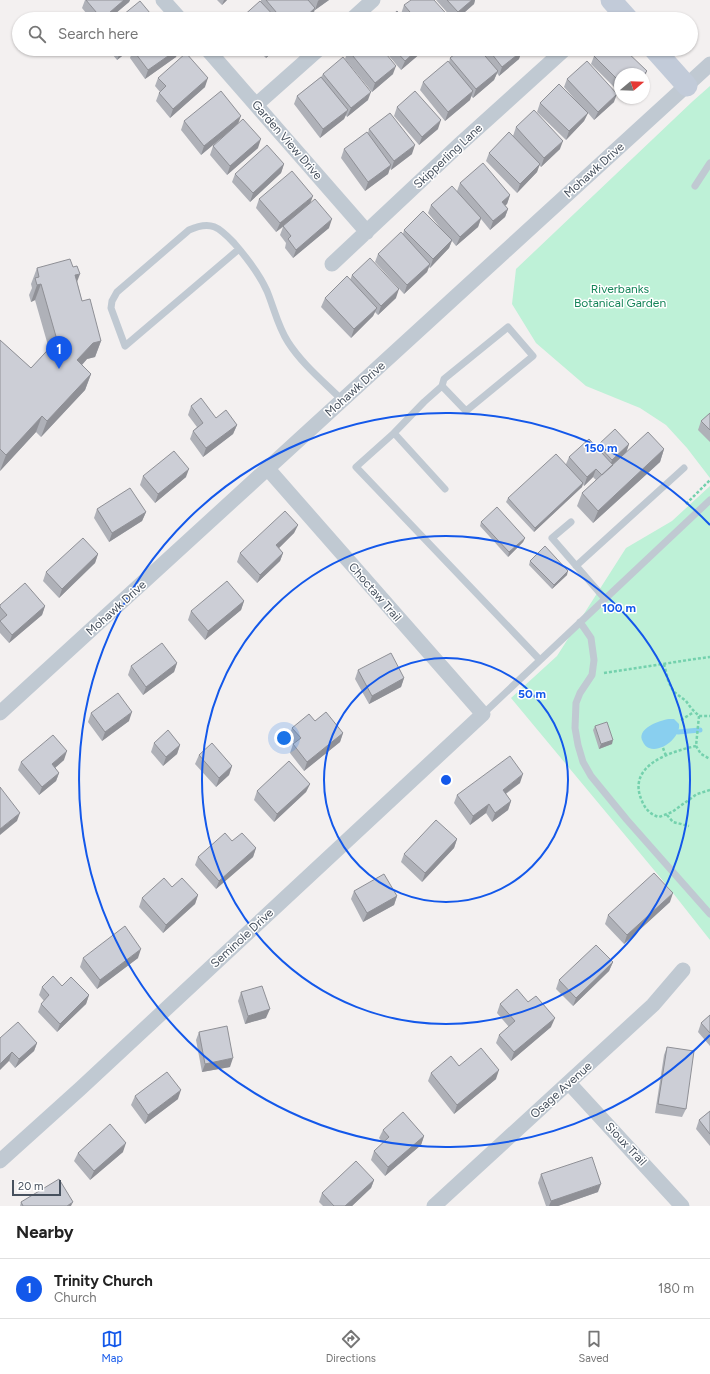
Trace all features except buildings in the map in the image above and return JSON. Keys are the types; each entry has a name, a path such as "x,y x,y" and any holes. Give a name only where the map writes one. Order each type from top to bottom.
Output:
{"street":[{"path":"164,0 174,12"},
{"path":"360,12 373,0"},
{"path":"611,0 622,12"},
{"name":"Garden View Drive","path":"212,56 367,232"},
{"path":"256,106 311,56"},
{"name":"Skipperling Lane","path":"332,264 460,144 557,56"},
{"path":"660,56 687,86"},
{"name":"Mohawk Drive","path":"0,713 710,64"},
{"name":"Choctaw Trail","path":"268,469 483,714"},
{"name":"Seminole Drive","path":"0,1161 81,1088 483,714"},
{"name":"Osage Avenue","path":"434,1206 653,1005 683,970"},
{"name":"Sioux Trail","path":"569,1083 682,1206"}],"lane":[{"path":"695,186 710,163"},
{"path":"239,249 125,346 112,308 112,301 116,292 189,230 203,225 214,226 223,232 239,249 256,271 293,350 342,400"},
{"path":"443,382 466,411 533,356 508,327 443,382 394,433 356,467 540,660"},
{"path":"394,433 445,489"},
{"path":"576,566 684,468"},
{"path":"483,714 710,500"},
{"path":"571,522 552,538 605,599"},
{"path":"580,622 592,638 594,660 592,675 580,693 575,710 577,739 583,762 591,776 627,820 710,914"}],"path":[{"path":"686,504 710,480"},
{"path":"592,675 694,658 710,658"},
{"path":"664,664 672,690 688,703 694,712 699,716 710,716"},
{"path":"681,720 694,712"},
{"path":"699,716 696,746 701,754 710,759"},
{"path":"696,746 678,751 650,765 639,777 638,789 644,806 651,814 659,817 667,815 692,797 710,790"},
{"path":"663,748 666,756"},
{"path":"667,815 673,822 689,826"}],"green space":[{"name":"Riverbanks Botanical Garden","path":"710,86 710,478 687,448 666,425 640,408 586,386 536,343 512,304 516,269"},
{"path":"710,486 710,940 669,888 511,698 557,656 626,548 672,521"}],"water":[{"path":"674,719 679,724 679,729 674,739 659,748 654,749 647,747 643,743 641,737 645,729 655,723"}],"waterway":[{"path":"678,732 700,730"}],"place":[{"name":"Trinity Church","path":"59,369"}]}
